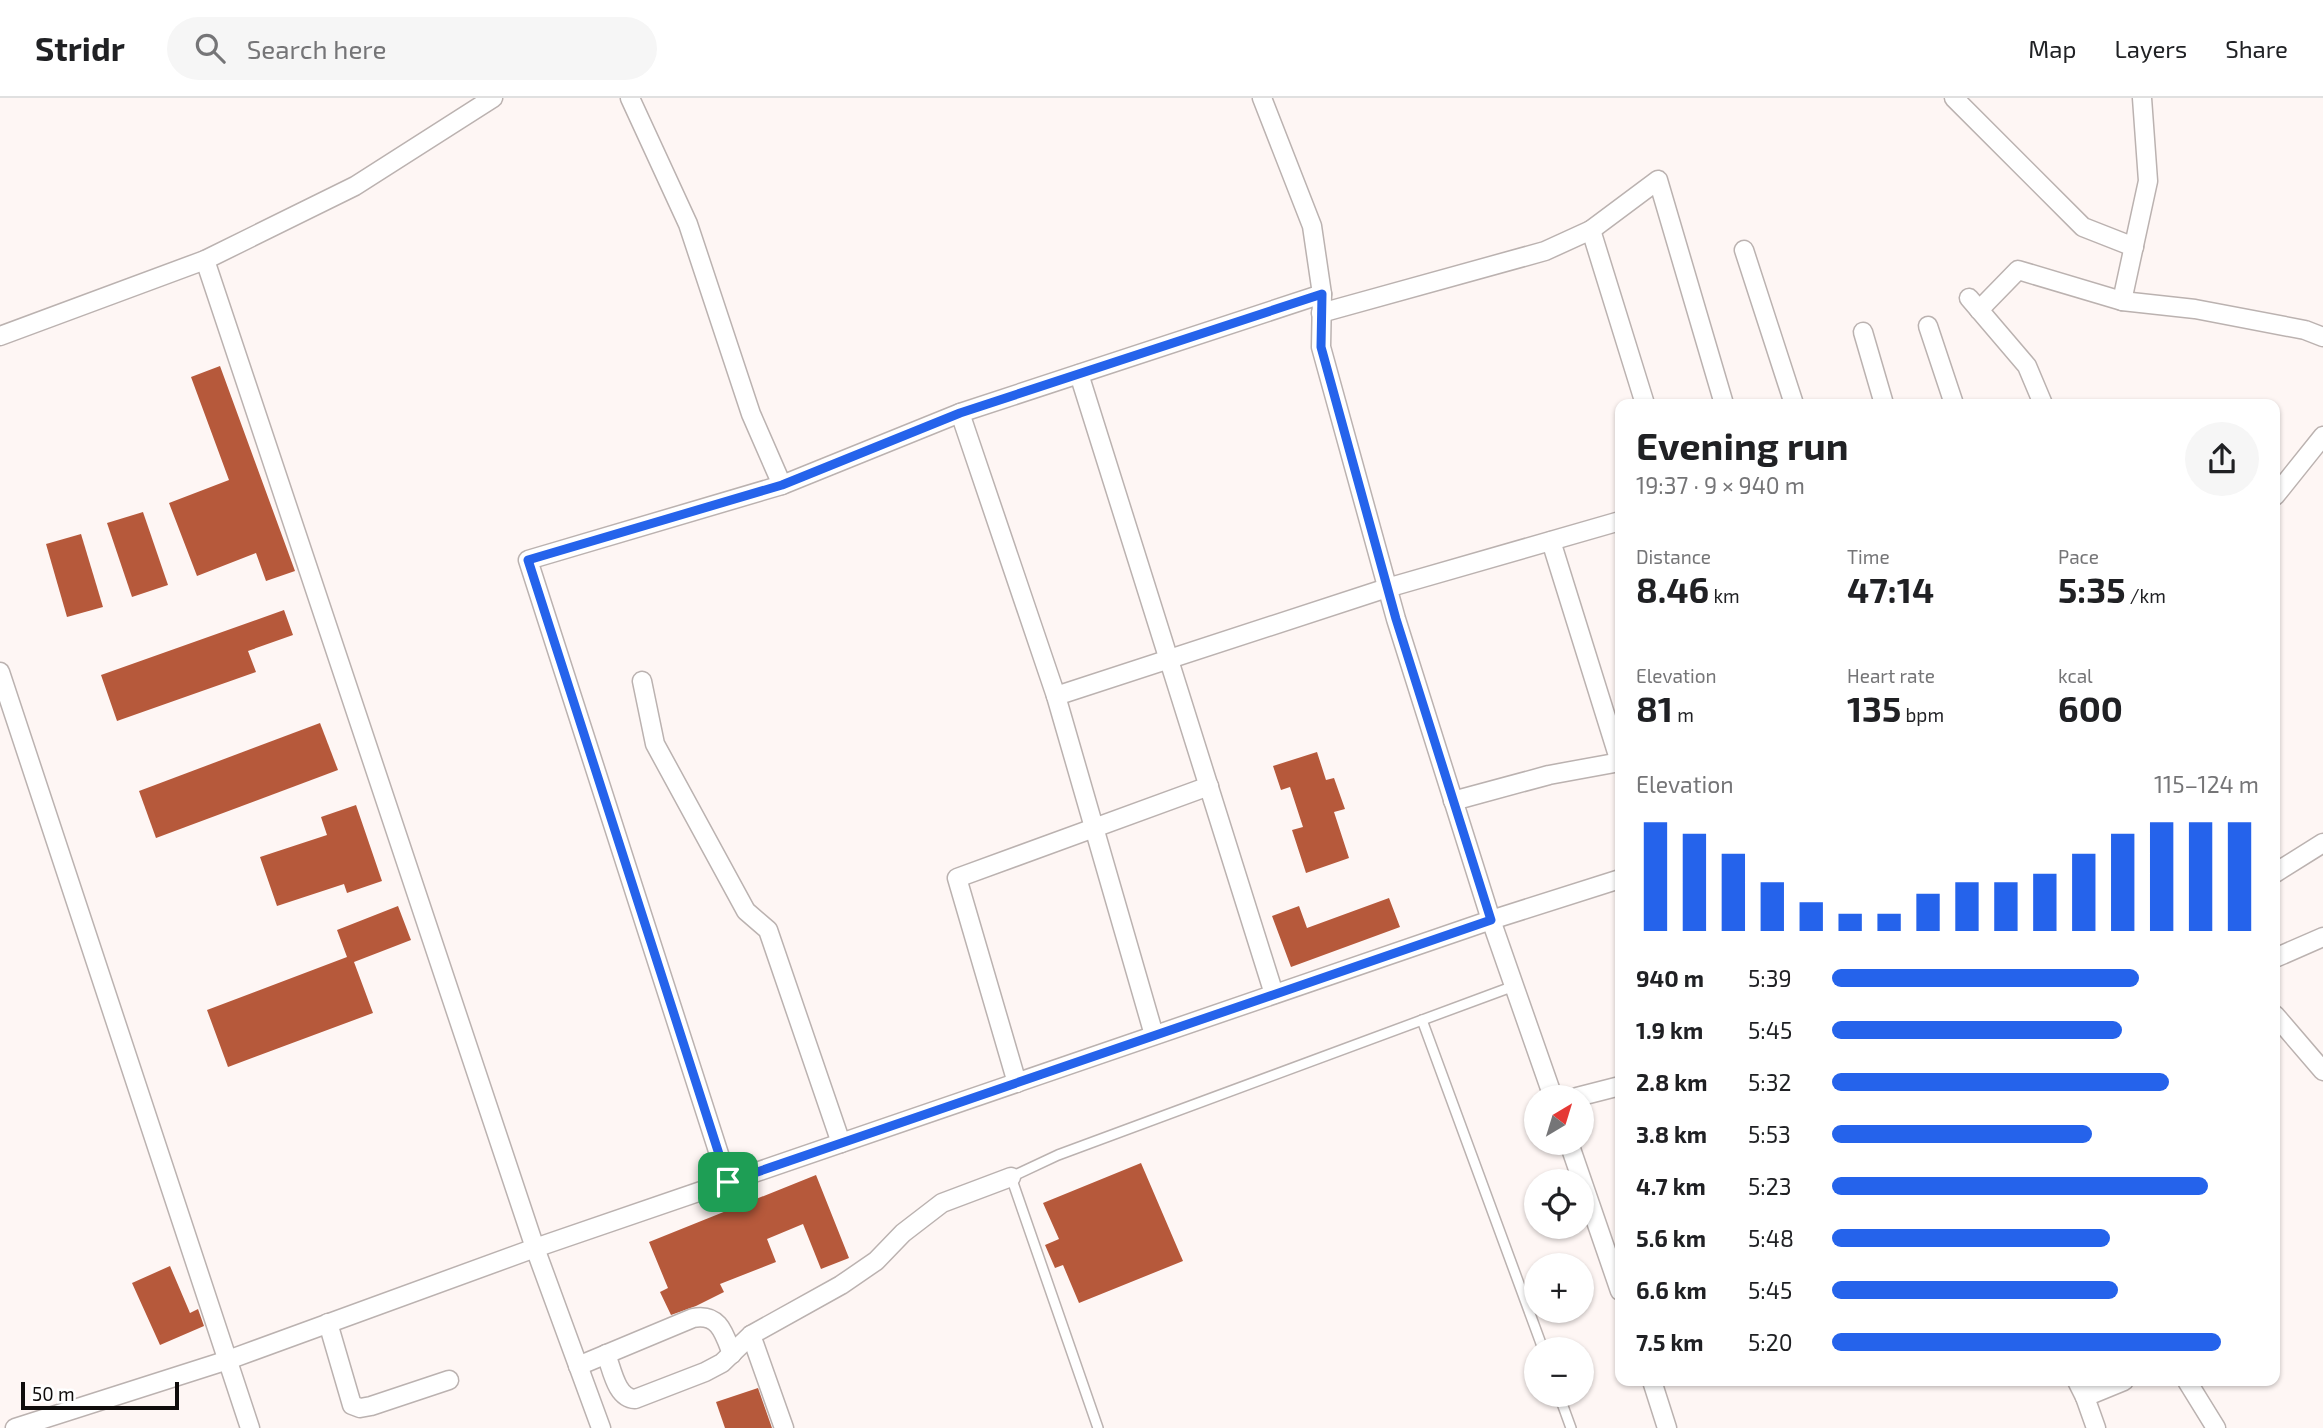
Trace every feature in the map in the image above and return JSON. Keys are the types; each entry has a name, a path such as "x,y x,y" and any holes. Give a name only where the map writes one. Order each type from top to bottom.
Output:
{"street":[{"path":"0,336 205,260 355,186 493,98"},
{"path":"630,98 688,224 751,414 782,485"},
{"path":"1262,98 1312,226 1322,294 1321,347 1387,589 1491,920 1549,1085"},
{"path":"1954,98 2083,227 2134,247"},
{"path":"2122,301 2148,181 2142,98"},
{"path":"1321,313 1545,251 1591,230 1658,180 1723,399"},
{"path":"1591,230 1644,399"},
{"path":"1744,250 1792,399"},
{"path":"205,260 535,1248 601,1428"},
{"path":"2041,399 2027,366 1974,304 2018,270 2122,301 2196,309 2305,330 2323,337"},
{"path":"728,1182 528,560 782,485 960,413 1322,294"},
{"path":"1928,326 1952,399"},
{"path":"1863,332 1883,399"},
{"path":"1079,374 1274,994"},
{"path":"960,413 1056,696 1154,1035"},
{"path":"2280,490 2323,436"},
{"path":"1056,696 1387,589 1615,522"},
{"path":"1551,541 1615,746"},
{"path":"0,673 250,1428"},
{"path":"642,681 655,744 746,911 768,930 841,1143"},
{"path":"1453,801 1549,775 1615,763"},
{"path":"1017,1083 957,878 1209,786"},
{"path":"2280,870 2323,843"},
{"path":"15,1428 228,1360 535,1248 1491,920 1615,881"},
{"path":"2280,956 2323,937"},
{"path":"2280,1021 2323,1071"},
{"path":"1594,1093 1615,1087"},
{"path":"1573,1155 1615,1276"},
{"path":"606,1354 621,1392 628,1399 635,1399 705,1372 723,1363 751,1335 841,1285 876,1261 903,1233 942,1203 1011,1177"},
{"path":"578,1366 693,1318 704,1316 723,1330 732,1354"},
{"path":"328,1323 352,1405 360,1408 371,1406 449,1380"},
{"path":"751,1335 785,1428"},
{"path":"1654,1386 1667,1428"},
{"path":"2190,1386 2216,1428"},
{"path":"2081,1389 2096,1428"}],"lane":[{"path":"1098,1428 1011,1177 1058,1155 1514,986"},
{"path":"1422,1020 1539,1337"},
{"path":"1564,1407 1572,1428"}],"building":[{"path":"220,366 295,571 266,581 256,553 197,576 169,503 229,480 191,377"},
{"path":"143,512 168,585 132,597 107,523"},
{"path":"81,534 103,607 67,617 46,544"},
{"path":"284,610 293,635 248,651 256,672 117,721 101,675"},
{"path":"320,723 338,770 156,838 139,791"},
{"path":"1317,752 1326,780 1334,778 1345,809 1334,812 1349,858 1306,873 1292,830 1303,827 1290,787 1281,790 1273,766"},
{"path":"356,805 382,881 347,893 344,884 277,906 260,857 327,835 321,817"},
{"path":"1389,898 1400,927 1291,967 1272,916 1299,906 1307,928"},
{"path":"398,906 411,940 354,962 373,1013 228,1067 207,1010 347,957 337,930"},
{"path":"1141,1163 1183,1261 1079,1303 1063,1265 1055,1268 1045,1245 1059,1239 1043,1203"},
{"path":"816,1175 849,1258 821,1269 803,1224 767,1239 776,1262 720,1284 724,1292 671,1315 660,1292 668,1288 649,1242"},
{"path":"170,1266 190,1313 198,1309 204,1326 160,1345 132,1283"},
{"path":"758,1388 772,1428 725,1428 716,1402"}],"route":[{"path":"1322,294 1321,347 1396,619 1491,920 728,1182 528,560 782,485 960,413 1322,294"}]}
